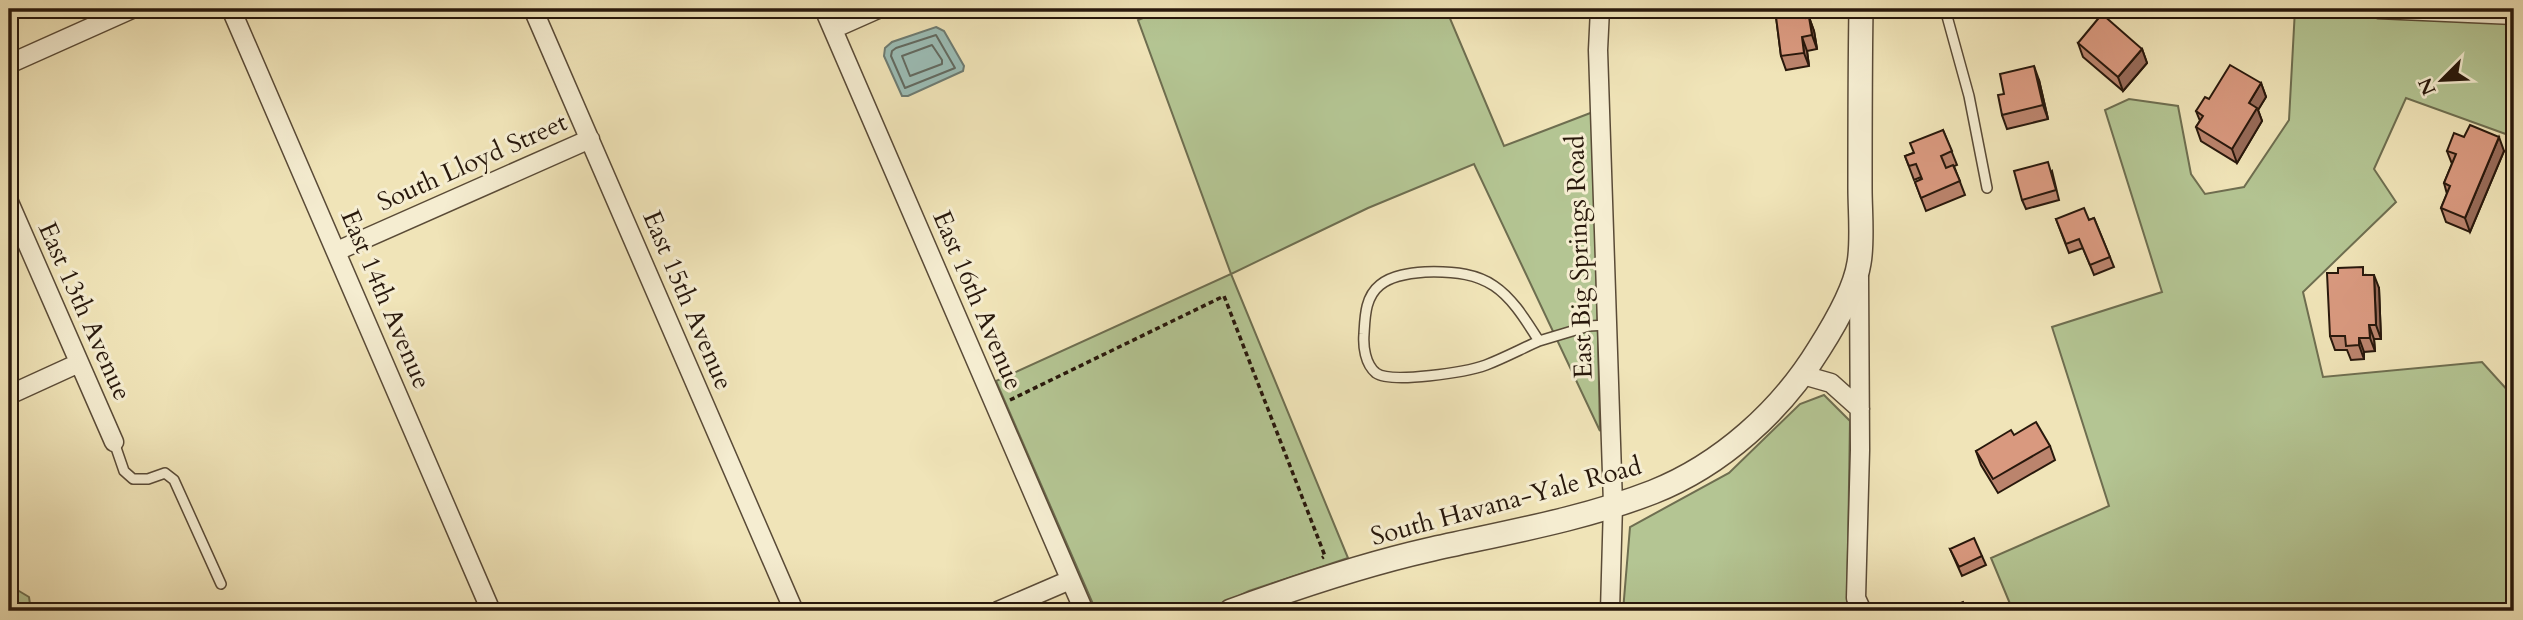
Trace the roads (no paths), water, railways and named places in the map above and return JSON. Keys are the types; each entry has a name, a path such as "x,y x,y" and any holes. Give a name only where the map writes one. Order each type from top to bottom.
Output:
{"street":[{"path":"9,64 132,9"},
{"name":"East 14th Avenue","path":"231,9 491,611"},
{"name":"East 15th Avenue","path":"533,9 794,611"},
{"name":"East 16th Avenue","path":"824,9 1084,611"},
{"path":"833,29 878,9"},
{"name":"East Big Springs Road","path":"1600,9 1598,50 1613,504"},
{"name":"South Havana-Yale Road","path":"1221,608 1272,596 1426,551 1516,532 1653,492 1693,472 1739,439 1770,412 1803,375 1843,306 1859,263 1861,9"},
{"path":"2378,9 2514,15"},
{"name":"South Lloyd Street","path":"337,251 590,139"},
{"name":"East 13th Avenue","path":"9,202 114,442"},
{"path":"1859,263 1860,409 1856,598 1862,611"},
{"path":"9,395 79,363"},
{"path":"1803,375 1831,383 1860,409"},
{"path":"1610,611 1613,504"},
{"path":"998,611 1070,580"}],"lane":[{"path":"1945,9 1969,96 1987,188"},
{"path":"1539,341 1507,295 1482,277 1447,271 1407,273 1379,285 1366,306 1364,342 1368,365 1378,374 1401,377 1440,375 1483,366 1539,341 1589,326 1607,325"},
{"path":"114,442 124,471 133,479 148,479 165,473 174,480 221,584"}],"water":[{"path":"936,27 944,31 964,66 963,71 908,96 902,96 884,56 885,48 892,42"}]}
